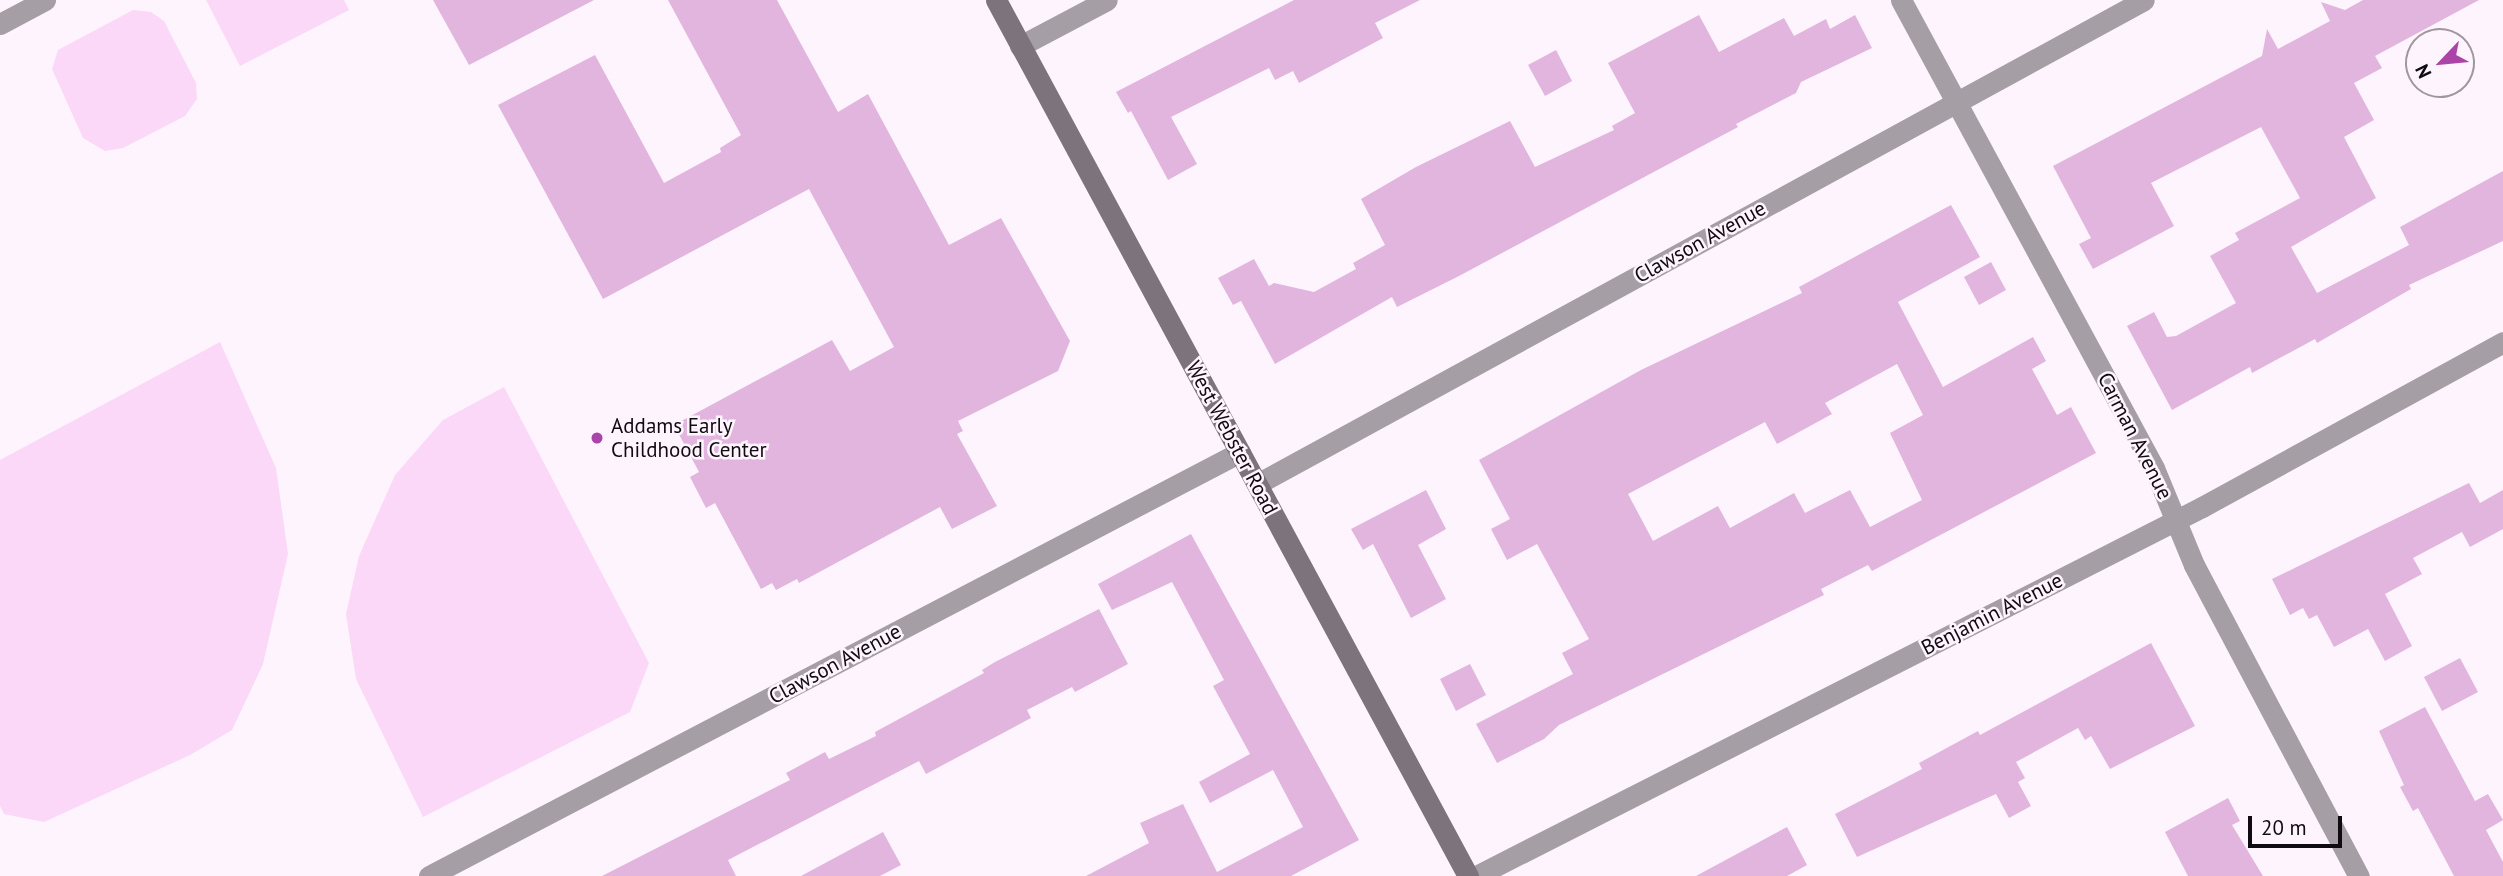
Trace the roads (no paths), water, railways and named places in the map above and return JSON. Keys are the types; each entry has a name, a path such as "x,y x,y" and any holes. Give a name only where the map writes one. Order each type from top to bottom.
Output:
{"street":[{"path":"0,24 45,0"},
{"name":"West Webster Road","path":"996,0 1468,876"},
{"path":"1020,46 1107,0"},
{"name":"Carman Avenue","path":"1901,0 2178,520 2194,565 2359,876"},
{"name":"Clawson Avenue","path":"1257,484 2144,0"},
{"name":"Benjamin Avenue","path":"1476,876 2178,520 2503,342"},
{"name":"Clawson Avenue","path":"429,876 1240,452"}],"place":[{"name":"Addams Early Childhood Center","path":"597,438"}]}
